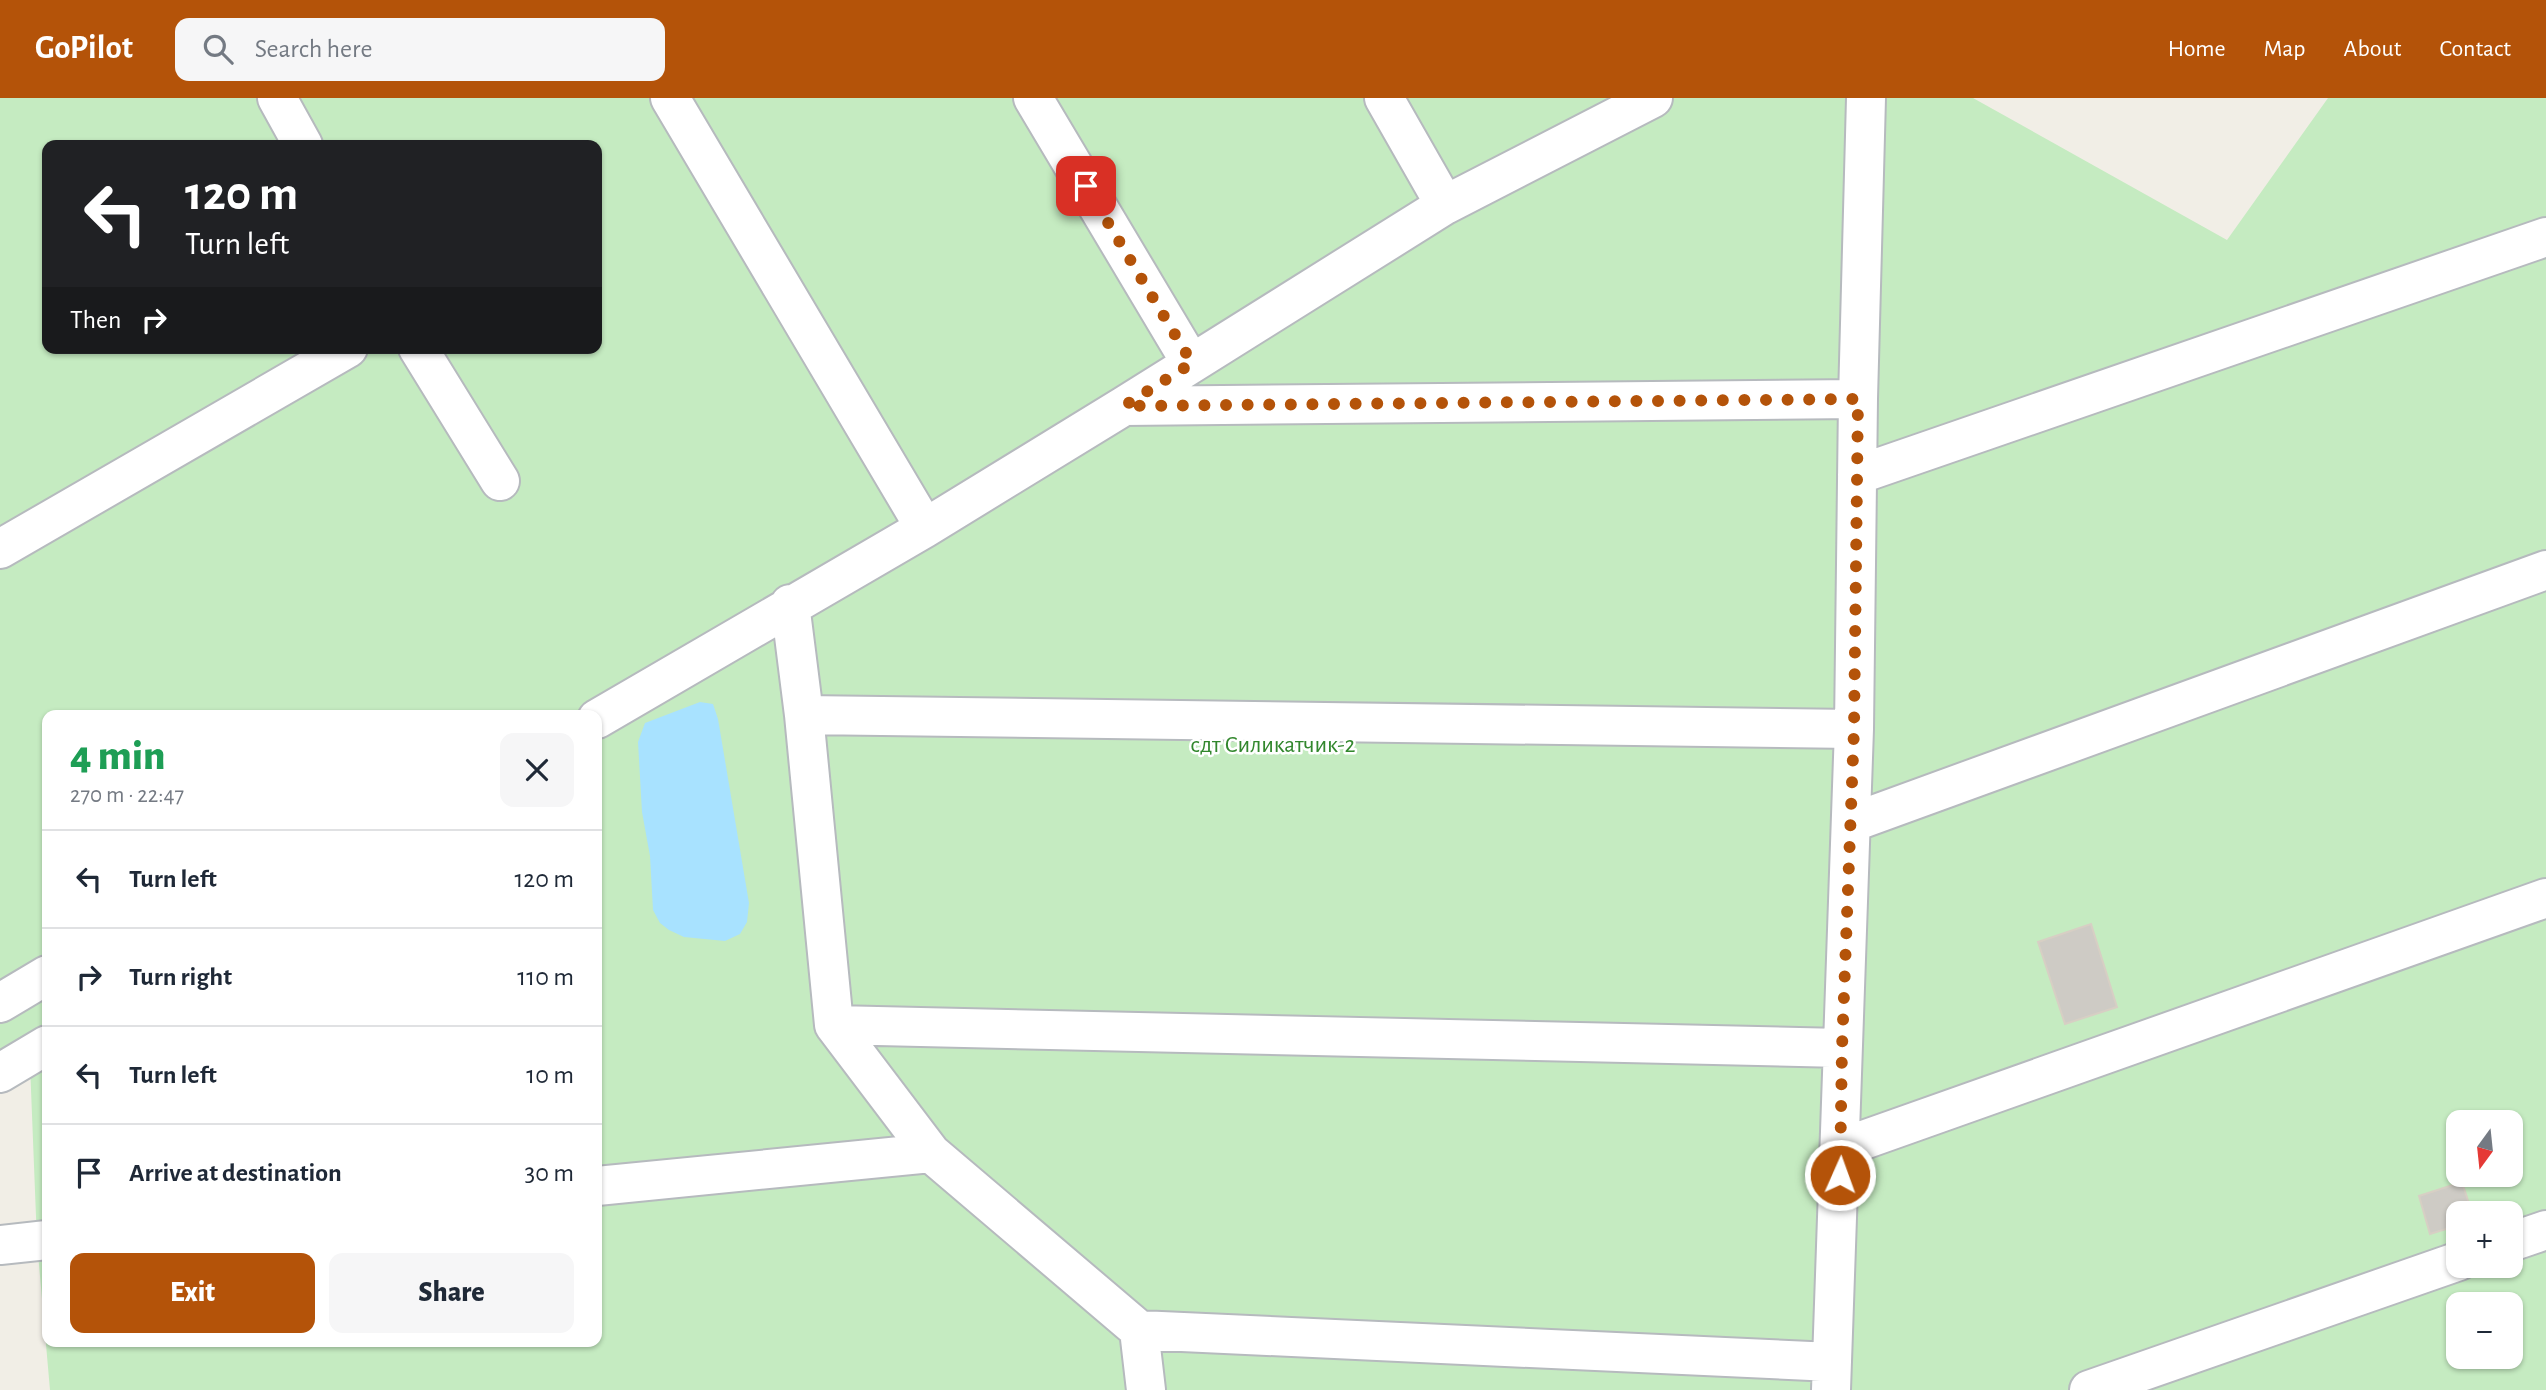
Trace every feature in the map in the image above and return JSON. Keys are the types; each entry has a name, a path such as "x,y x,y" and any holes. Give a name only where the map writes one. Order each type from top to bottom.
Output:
{"street":[{"path":"277,98 300,140"},
{"path":"670,98 925,528"},
{"path":"1033,98 1192,363"},
{"path":"1384,98 1446,205"},
{"path":"602,716 790,604 925,528 1446,205 1653,98"},
{"path":"790,604 804,715 834,1024 931,1153 1139,1330 1832,1376 1854,729 1858,399 1866,98"},
{"path":"1857,475 2546,237"},
{"path":"3,541 337,354"},
{"path":"422,354 500,481"},
{"path":"1124,406 1858,399"},
{"path":"1851,823 2546,570"},
{"path":"804,715 1854,729"},
{"path":"1841,1148 2546,898"},
{"path":"0,1003 42,978"},
{"path":"834,1024 1842,1048"},
{"path":"0,1073 42,1048"},
{"path":"602,1186 931,1153"},
{"path":"2523,1238 2546,1230"},
{"path":"0,1245 42,1241"},
{"path":"2089,1390 2446,1266"},
{"path":"1139,1330 1146,1390"}],"green space":[{"name":"сдт Силикатчик-2","path":"0,98 1973,98 2227,240 2328,98 2546,98 2546,1390 50,1390 46,1347 602,1347 602,710 42,710 42,1299 30,1064 0,1071"}],"water":[{"path":"700,702 713,704 718,719 749,903 747,922 740,934 725,941 684,937 660,923 653,910 650,856 642,812 638,742 645,723"}],"building":[{"path":"2091,924 2117,1007 2065,1024 2038,942"},
{"path":"2447,1187 2464,1187 2468,1201 2446,1201 2446,1229 2430,1234 2419,1196"}],"route":[{"path":"1086,186 1192,363 1124,406 1858,399 1854,729 1840,1175"}]}
